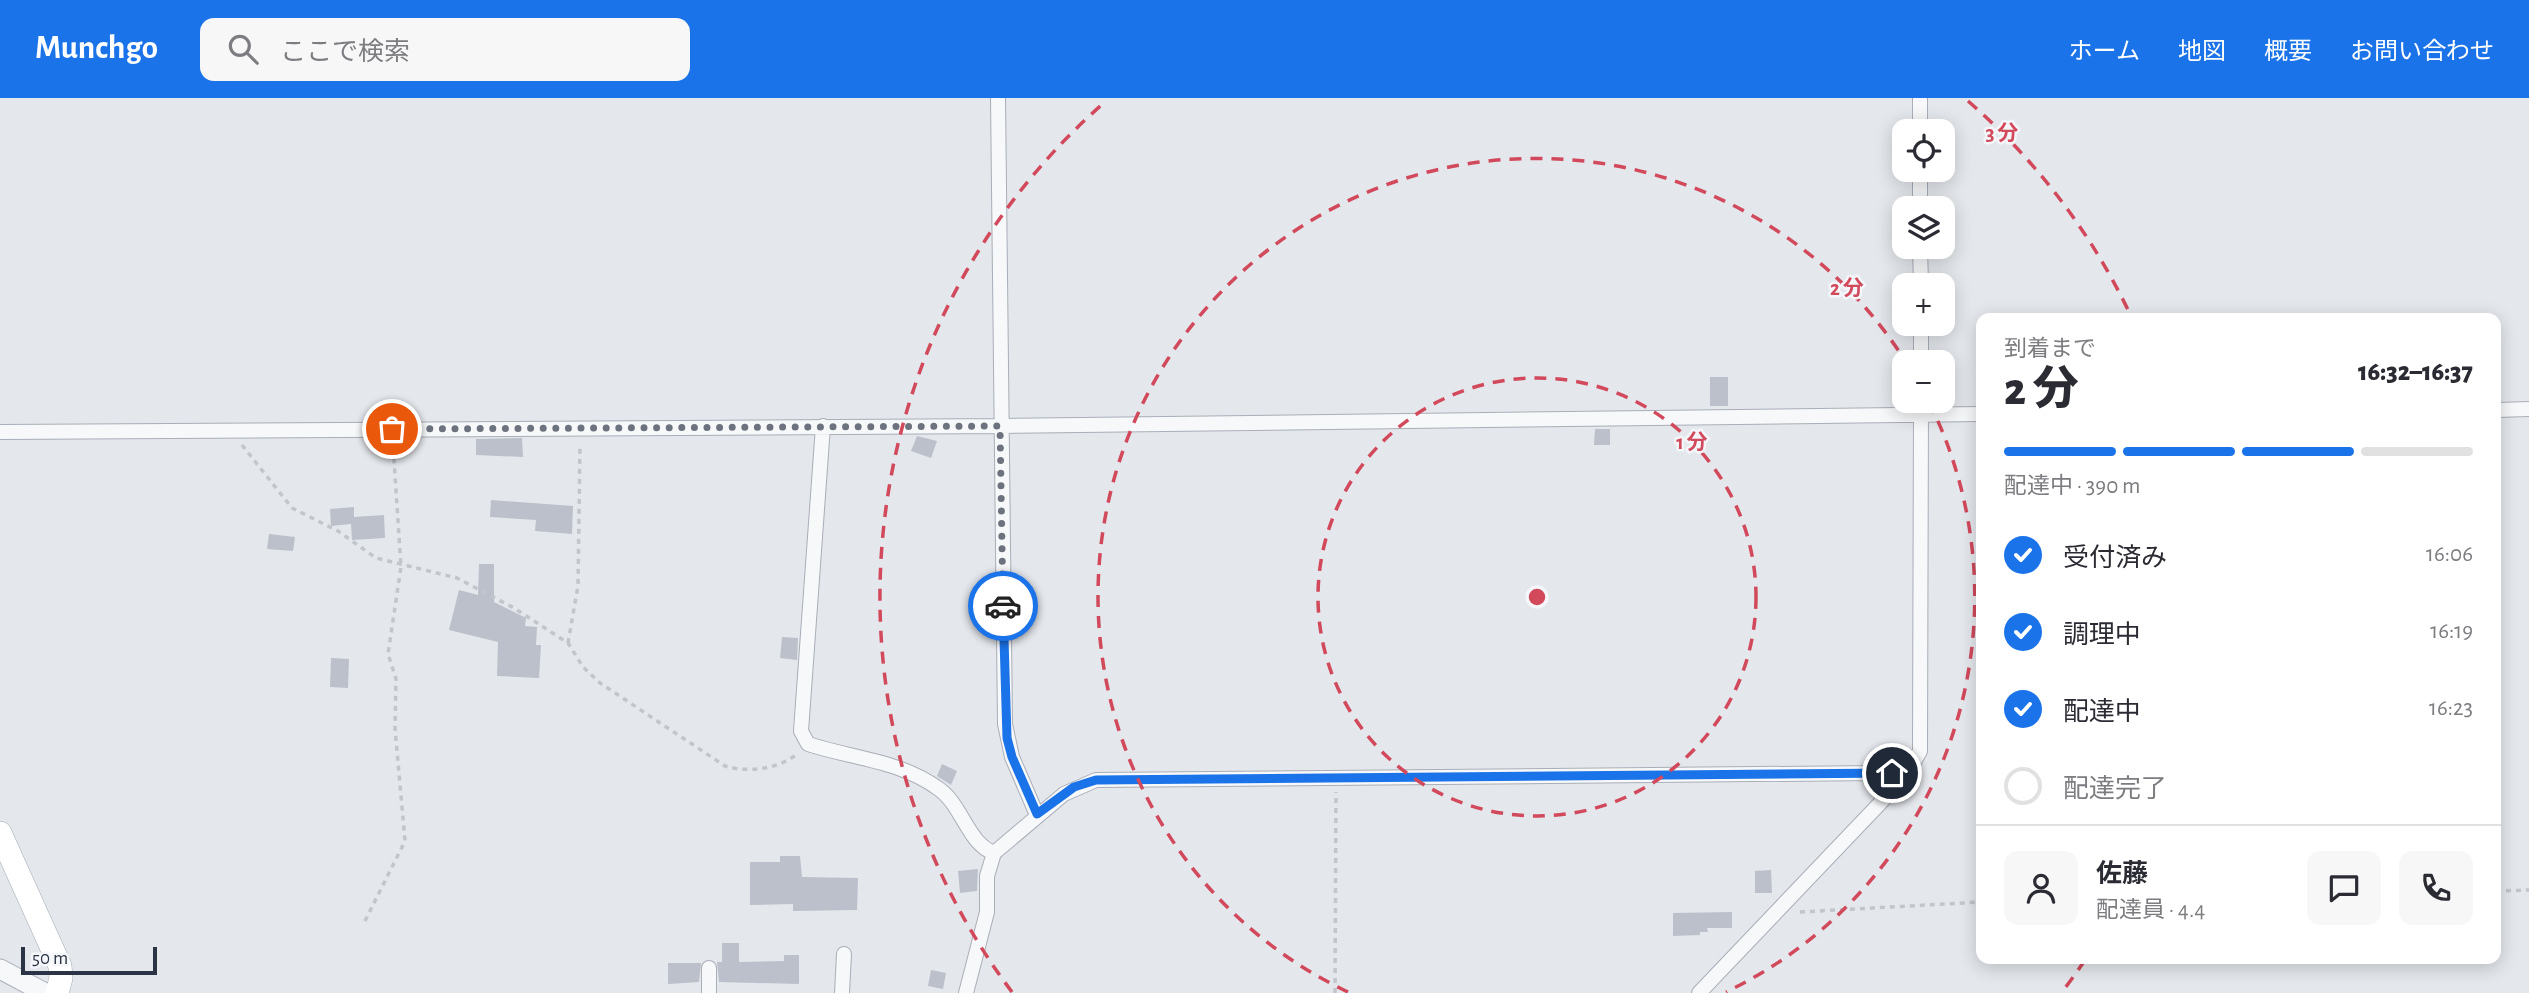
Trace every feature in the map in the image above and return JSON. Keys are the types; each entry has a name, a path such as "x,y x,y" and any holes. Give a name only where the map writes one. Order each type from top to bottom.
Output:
{"main road":[{"path":"0,832 60,966 61,978 57,993"}],"street":[{"path":"998,98 1005,724 1012,757 1037,814"},
{"path":"1920,98 1920,119"},
{"path":"0,432 1000,426 1892,409"},
{"path":"2501,410 2529,409"},
{"path":"1955,411 1976,414"},
{"path":"1699,993 1906,776 1920,751 1921,413"},
{"path":"823,426 802,731 808,744 888,762 913,771 943,791 964,818 977,842 994,853"},
{"path":"967,993 987,912 987,876 994,853 1037,814 1074,787 1096,780 1336,780 1877,773 1906,776"},
{"path":"842,993 844,954"},
{"path":"709,968 709,993"},
{"path":"0,969 45,993"}],"path":[{"path":"568,643 578,586 581,428"},
{"path":"365,921 405,841 395,728 396,679 388,654 401,567 394,499 392,429"},
{"path":"230,430 292,508 338,531 376,558 401,567 457,579 514,608 568,643 583,667 600,683 725,766 738,769 774,766 793,757 808,744"},
{"path":"1335,993 1336,780"},
{"path":"2501,891 2529,890"},
{"path":"1777,912 1860,911 1976,902"}],"building":[{"path":"1710,377 1728,377 1728,406 1710,406"},
{"path":"1595,429 1610,429 1610,445 1594,445"},
{"path":"917,436 937,441 931,458 911,451"},
{"path":"522,438 523,457 476,455 476,439"},
{"path":"491,500 573,506 572,534 535,531 536,520 490,517"},
{"path":"354,507 354,517 384,515 385,538 352,540 351,524 331,526 330,509"},
{"path":"269,534 295,537 293,551 267,549"},
{"path":"479,564 494,564 494,602 526,618 525,626 537,627 536,645 541,645 539,678 497,676 498,642 449,630 459,590 478,595"},
{"path":"782,637 798,638 797,660 780,658"},
{"path":"331,658 349,659 348,688 330,687"},
{"path":"942,764 957,771 951,785 937,776"},
{"path":"780,856 800,856 802,877 858,878 857,910 793,911 793,904 750,905 750,862 780,862"},
{"path":"978,869 977,891 960,893 958,871"},
{"path":"1771,870 1772,893 1755,893 1755,871"},
{"path":"1732,912 1732,928 1707,928 1708,932 1700,932 1700,935 1673,936 1673,913"},
{"path":"722,943 739,943 739,962 784,961 784,955 799,955 799,984 719,982 717,962 722,962"},
{"path":"668,963 701,963 699,982 668,984"},
{"path":"931,970 946,973 943,989 928,986"}],"way so far":[{"path":"392,429 1000,426 1003,606"}],"route":[{"path":"1003,606 1007,738 1012,757 1037,814 1074,787 1096,780 1336,780 1892,773"}]}
